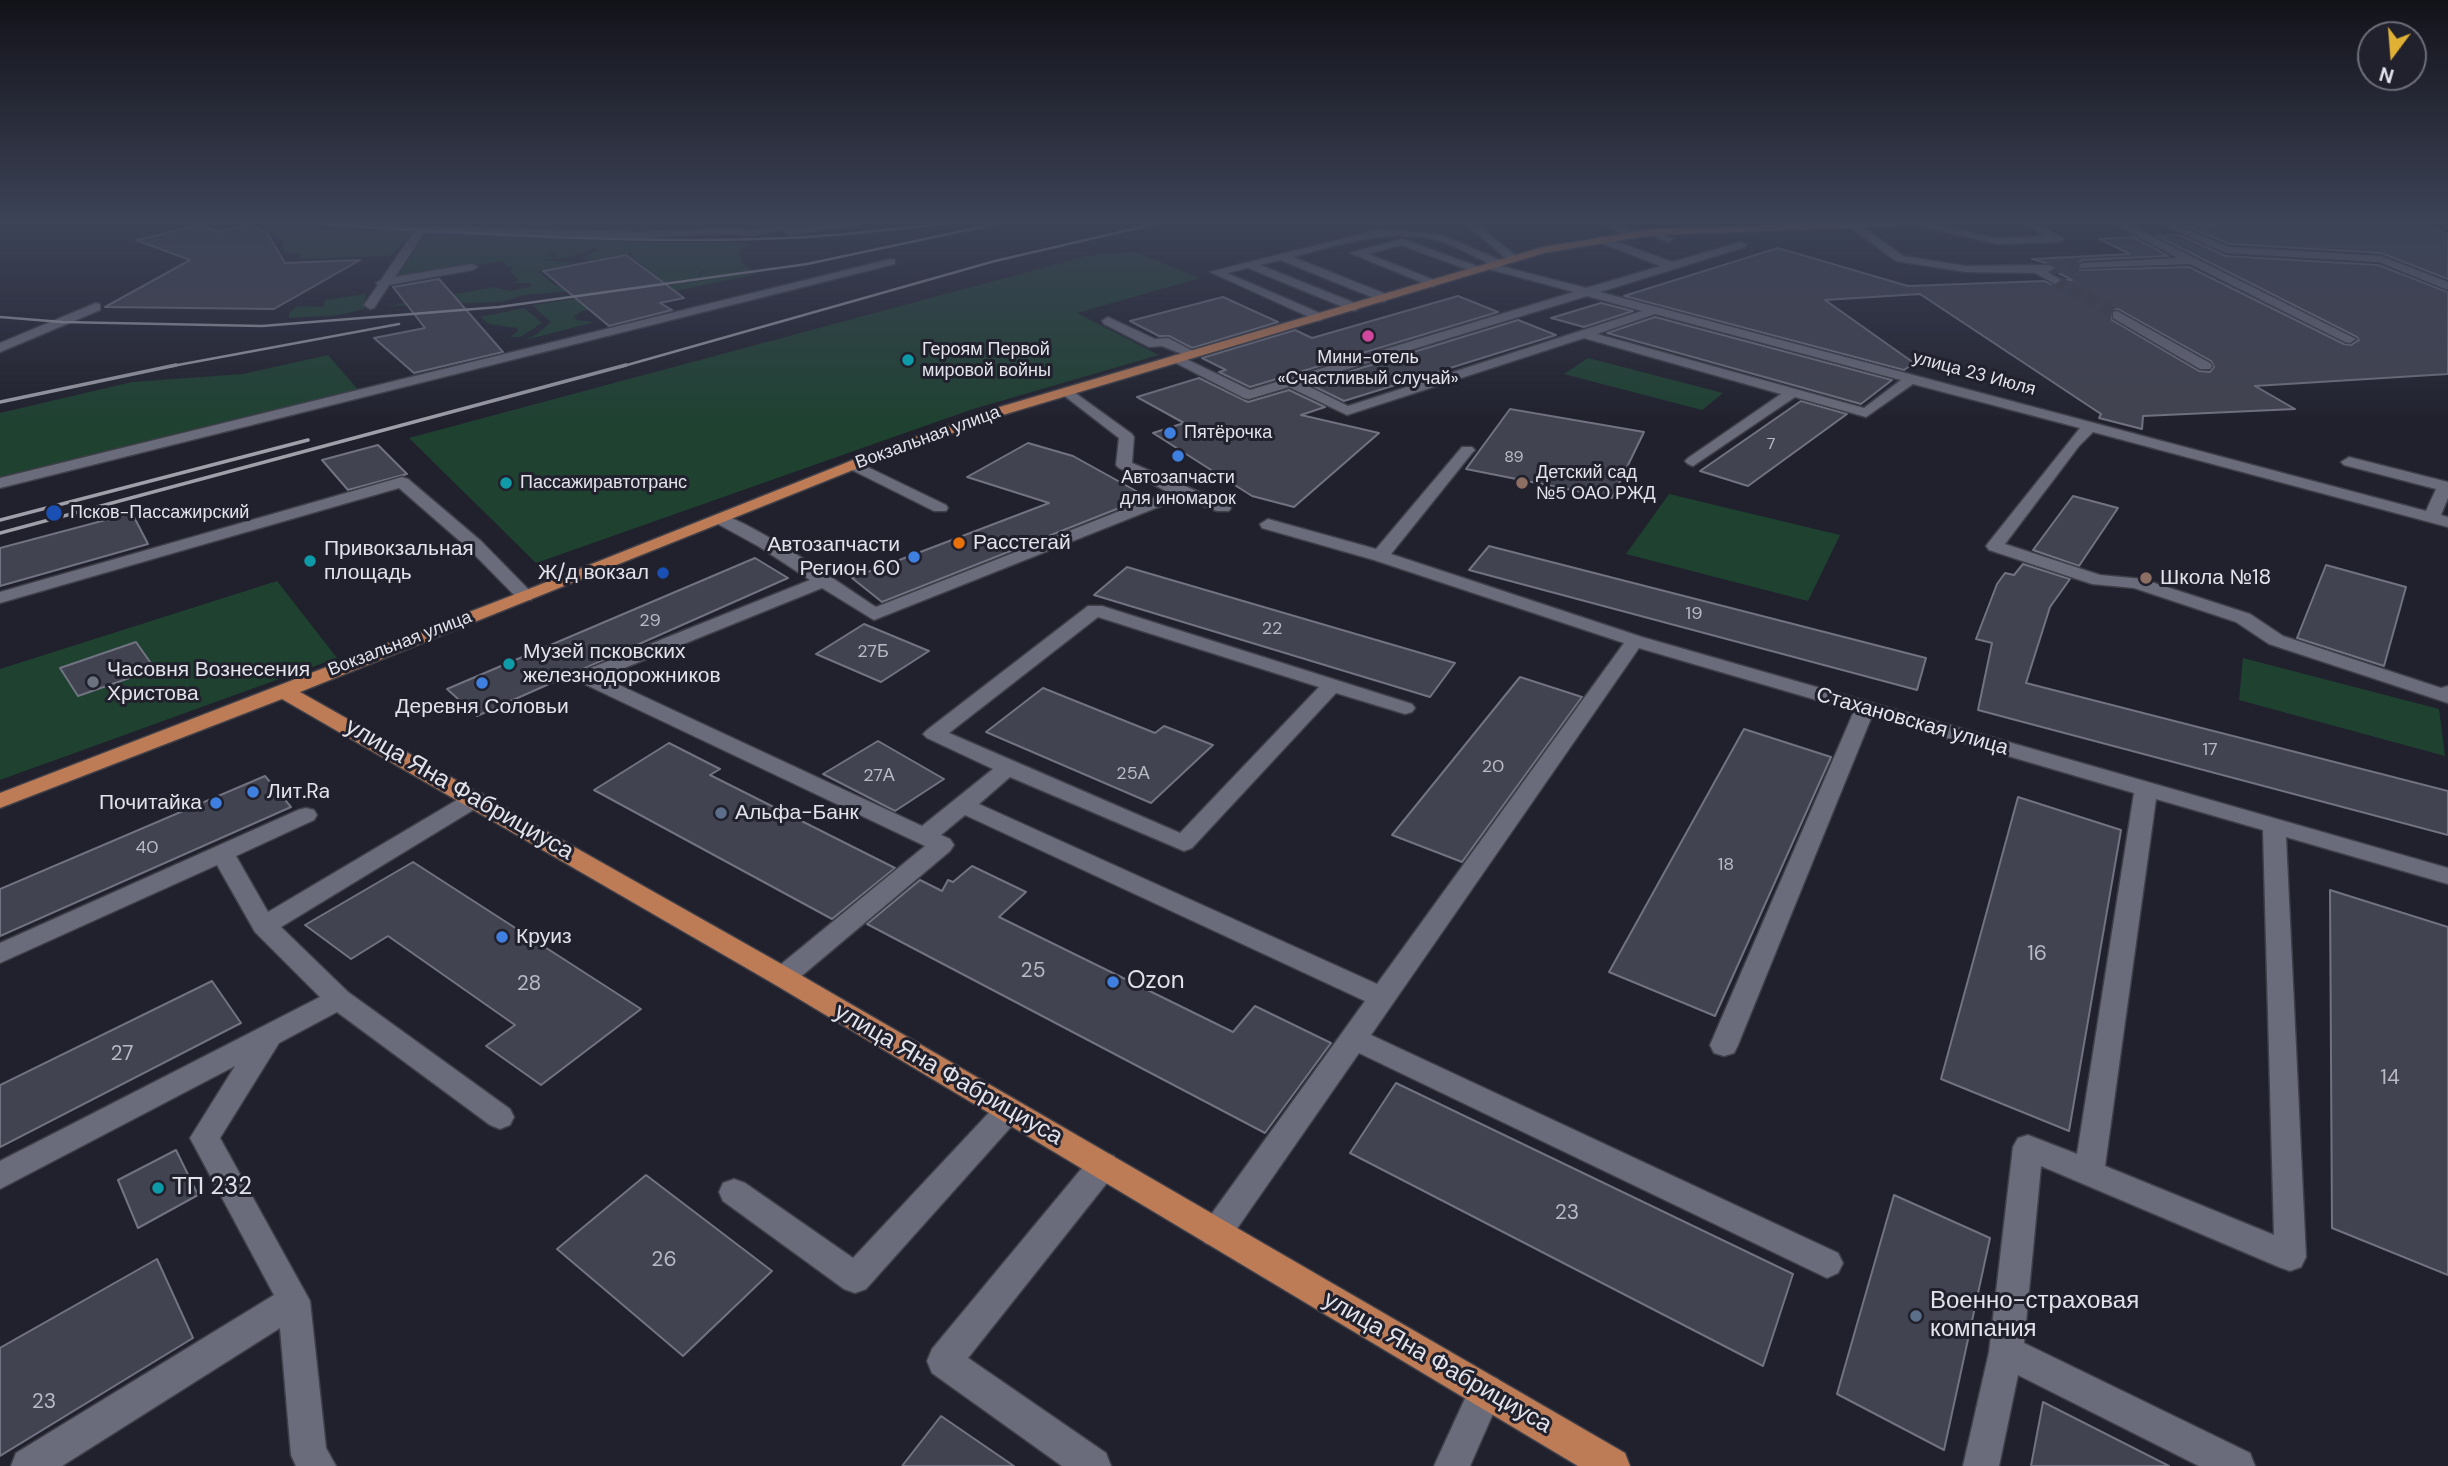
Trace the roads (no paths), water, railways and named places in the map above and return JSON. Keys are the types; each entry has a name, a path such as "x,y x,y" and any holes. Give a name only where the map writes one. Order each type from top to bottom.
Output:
{"main road":[{"name":"Вокзальная улица","path":"0,801 722,519 853,465 991,414 1406,291"},
{"name":"улица Яна Фабрициуса","path":"281,690 783,977 1612,1466"}],"street":[{"path":"370,305 378,291"},
{"path":"0,483 772,291"},
{"path":"1260,291 1318,317"},
{"path":"1315,291 1353,307"},
{"path":"1368,291 1384,298"},
{"name":"улица 23 Июля","path":"1583,291 2448,522"},
{"path":"1175,359 1250,396 1594,291"},
{"path":"2254,291 2350,339"},
{"path":"0,348 96,307"},
{"path":"1290,383 1347,411 1656,310"},
{"path":"2117,315 2205,366"},
{"path":"1108,321 1154,344 1163,341 1192,354"},
{"path":"1584,334 1866,412 1912,378"},
{"path":"1067,391 1127,437 1124,465 1223,508"},
{"path":"1693,461 1793,392"},
{"path":"2091,426 2074,443 1995,546 2098,580 2136,583 2243,618 2277,640 2447,697 2448,692"},
{"path":"1380,556 1467,450"},
{"path":"2349,462 2445,486 2431,518"},
{"path":"853,465 940,508"},
{"path":"0,598 402,482 475,545 525,596"},
{"path":"722,519 764,542 874,614 1181,492"},
{"name":"Стахановская улица","path":"1268,524 1380,556 1636,641 2448,876"},
{"path":"783,977 942,845 585,677 822,582"},
{"path":"1332,685 1184,843 934,734 1095,610 1405,708"},
{"path":"1216,1233 1636,641"},
{"path":"1724,1045 1865,709"},
{"path":"923,837 1008,768"},
{"path":"2089,1171 2146,790"},
{"path":"264,926 475,799"},
{"path":"962,805 1383,998"},
{"path":"0,954 306,815"},
{"path":"1981,1466 2006,1352 2028,1147 2290,1257 2274,825"},
{"path":"222,853 264,926 340,999 500,1117"},
{"path":"0,1176 340,999"},
{"path":"269,1036 205,1138 294,1301 306,1462"},
{"path":"1354,1039 1827,1263"},
{"path":"734,1192 855,1279 1008,1111"},
{"path":"1093,1466 944,1361 1102,1166"},
{"path":"29,1466 294,1301"},
{"path":"2006,1352 2237,1466"},
{"path":"1452,1466 1486,1391"}],"tunnel":[{"path":"2075,291 2117,315"}],"railway":[{"path":"0,317 62,322 262,326 499,307 611,291"},
{"path":"620,367 887,291"},
{"path":"167,367 399,324"},
{"path":"0,402 176,365"},
{"path":"0,533 626,365"},
{"path":"0,520 308,440"}],"place":[{"name":"Мини-отель «Счастливый случай»","path":"1368,336"},
{"name":"Героям Первой мировой войны","path":"908,360"},
{"name":"Пятёрочка","path":"1170,433"},
{"name":"Автозапчасти для иномарок","path":"1178,456"},
{"name":"Пассажиравтотранс","path":"506,483"},
{"name":"Детский сад №5 ОАО РЖД","path":"1522,483"},
{"name":"Псков-Пассажирский","path":"54,513"},
{"name":"Расстегай","path":"959,543"},
{"name":"Автозапчасти Регион 60","path":"914,557"},
{"name":"Привокзальная площадь","path":"310,561"},
{"name":"Ж/д вокзал","path":"663,573"},
{"name":"Школа №18","path":"2146,578"},
{"name":"Музей псковских железнодорожников","path":"509,664"},
{"name":"Часовня Вознесения Христова","path":"93,682"},
{"name":"Деревня Соловьи","path":"482,683"},
{"name":"Лит.Ra","path":"253,792"},
{"name":"Почитайка","path":"216,803"},
{"name":"Альфа-Банк","path":"721,813"},
{"name":"Круиз","path":"502,937"},
{"name":"Ozon","path":"1113,982"},
{"name":"ТП 232","path":"158,1188"},
{"name":"Военно-страховая компания","path":"1916,1316"}]}
